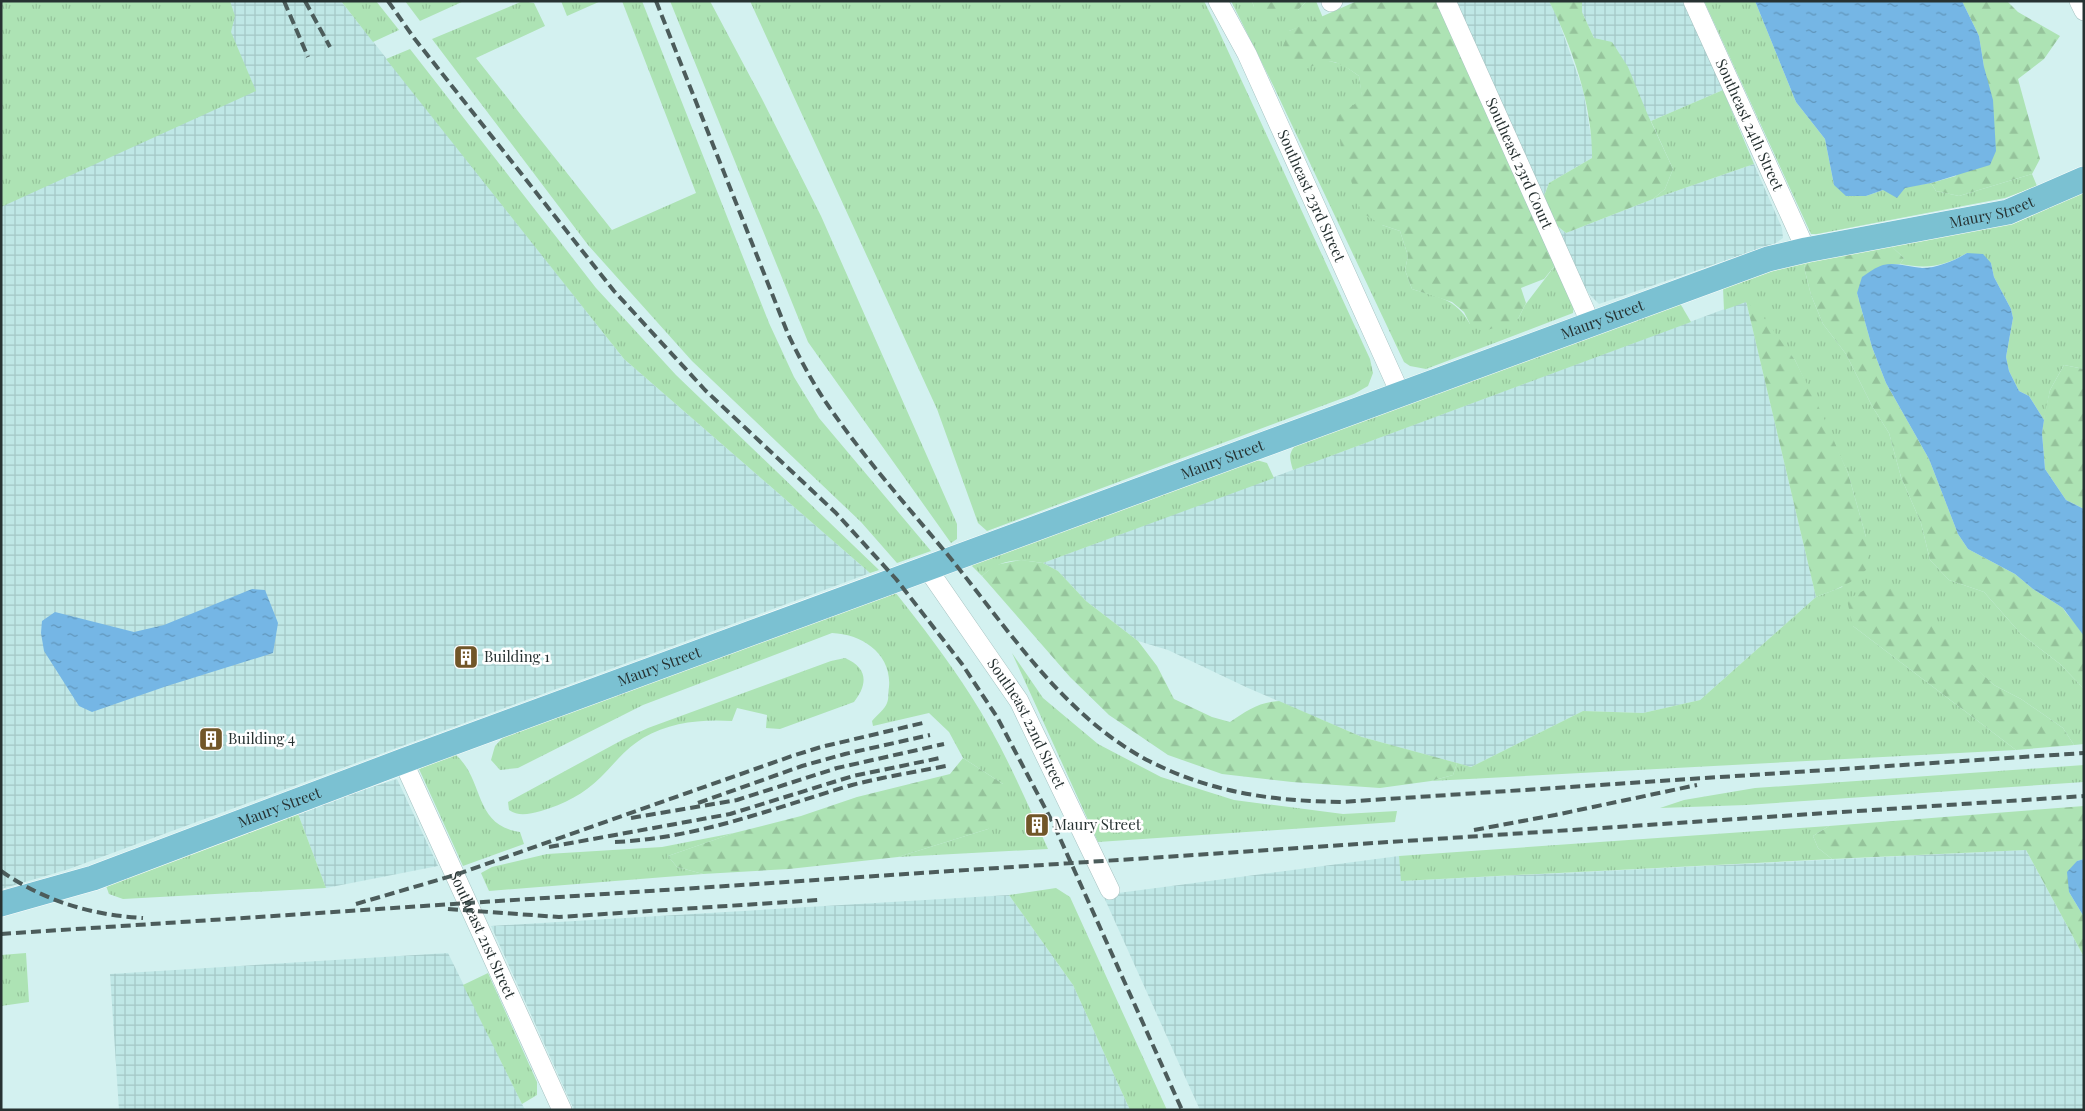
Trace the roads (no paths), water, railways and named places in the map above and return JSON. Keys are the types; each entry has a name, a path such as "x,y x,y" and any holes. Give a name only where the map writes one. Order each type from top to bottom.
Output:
{"main road":[{"name":"Maury Street","path":"1,904 93,878 403,761 1768,259 1806,250 2008,212 2084,179"}],"street":[{"name":"Southeast 23rd Street","path":"1218,1 1247,54 1400,393"},
{"name":"Southeast 23rd Court","path":"1446,1 1591,324"},
{"name":"Southeast 24th Street","path":"1693,1 1806,250"},
{"path":"2080,1 2084,11"},
{"name":"Southeast 22nd Street","path":"927,568 1019,701 1110,890"},
{"name":"Southeast 21st Street","path":"403,761 562,1110"}],"water":[{"path":"1755,1 1962,1 1979,36 1984,67 1993,100 1996,151 1990,165 1931,183 1905,188 1897,198 1883,190 1866,196 1846,196 1834,185 1825,139 1796,102"},
{"path":"1967,253 1983,254 1991,263 1994,277 2011,309 2013,318 2006,357 2009,371 2019,391 2029,396 2044,420 2042,433 2045,469 2066,500 2084,509 2084,636 2063,608 2033,589 2015,574 1968,549 1958,534 1929,459 1886,383 1872,347 1857,293 1862,277 1883,265 1893,264 1928,268 1945,264"},
{"path":"252,589 265,590 278,623 273,653 92,712 79,706 44,651 41,633 42,621 55,612 134,632 164,625"},
{"path":"2084,859 2084,917 2069,892 2067,872 2077,861"}],"railway":[{"path":"284,1 308,57"},
{"path":"305,1 330,47"},
{"path":"388,1 414,38 614,291 705,390 836,513 896,579 962,664 997,717 1054,825 1182,1110"},
{"path":"656,1 788,334 805,368 825,401 871,462 1041,671 1091,721 1119,743 1149,761 1196,781 1243,793 1292,800 1342,802 2084,753"},
{"path":"356,904 455,875 792,756 821,747 927,722"},
{"path":"698,803 802,766 845,754 930,735"},
{"path":"631,818 737,800 837,768 944,744"},
{"path":"549,847 730,814 853,776 940,758"},
{"path":"615,842 677,835 736,821 852,785 946,766"},
{"path":"1474,830 1697,785"},
{"path":"1,934 2084,796"},
{"path":"1,871 34,891 69,905 105,914 143,918"},
{"path":"448,909 559,917 818,900"}],"place":[{"name":"Building 1","path":"466,657"},
{"name":"Building 4","path":"211,739"},
{"name":"Maury Street","path":"1037,825"}]}
